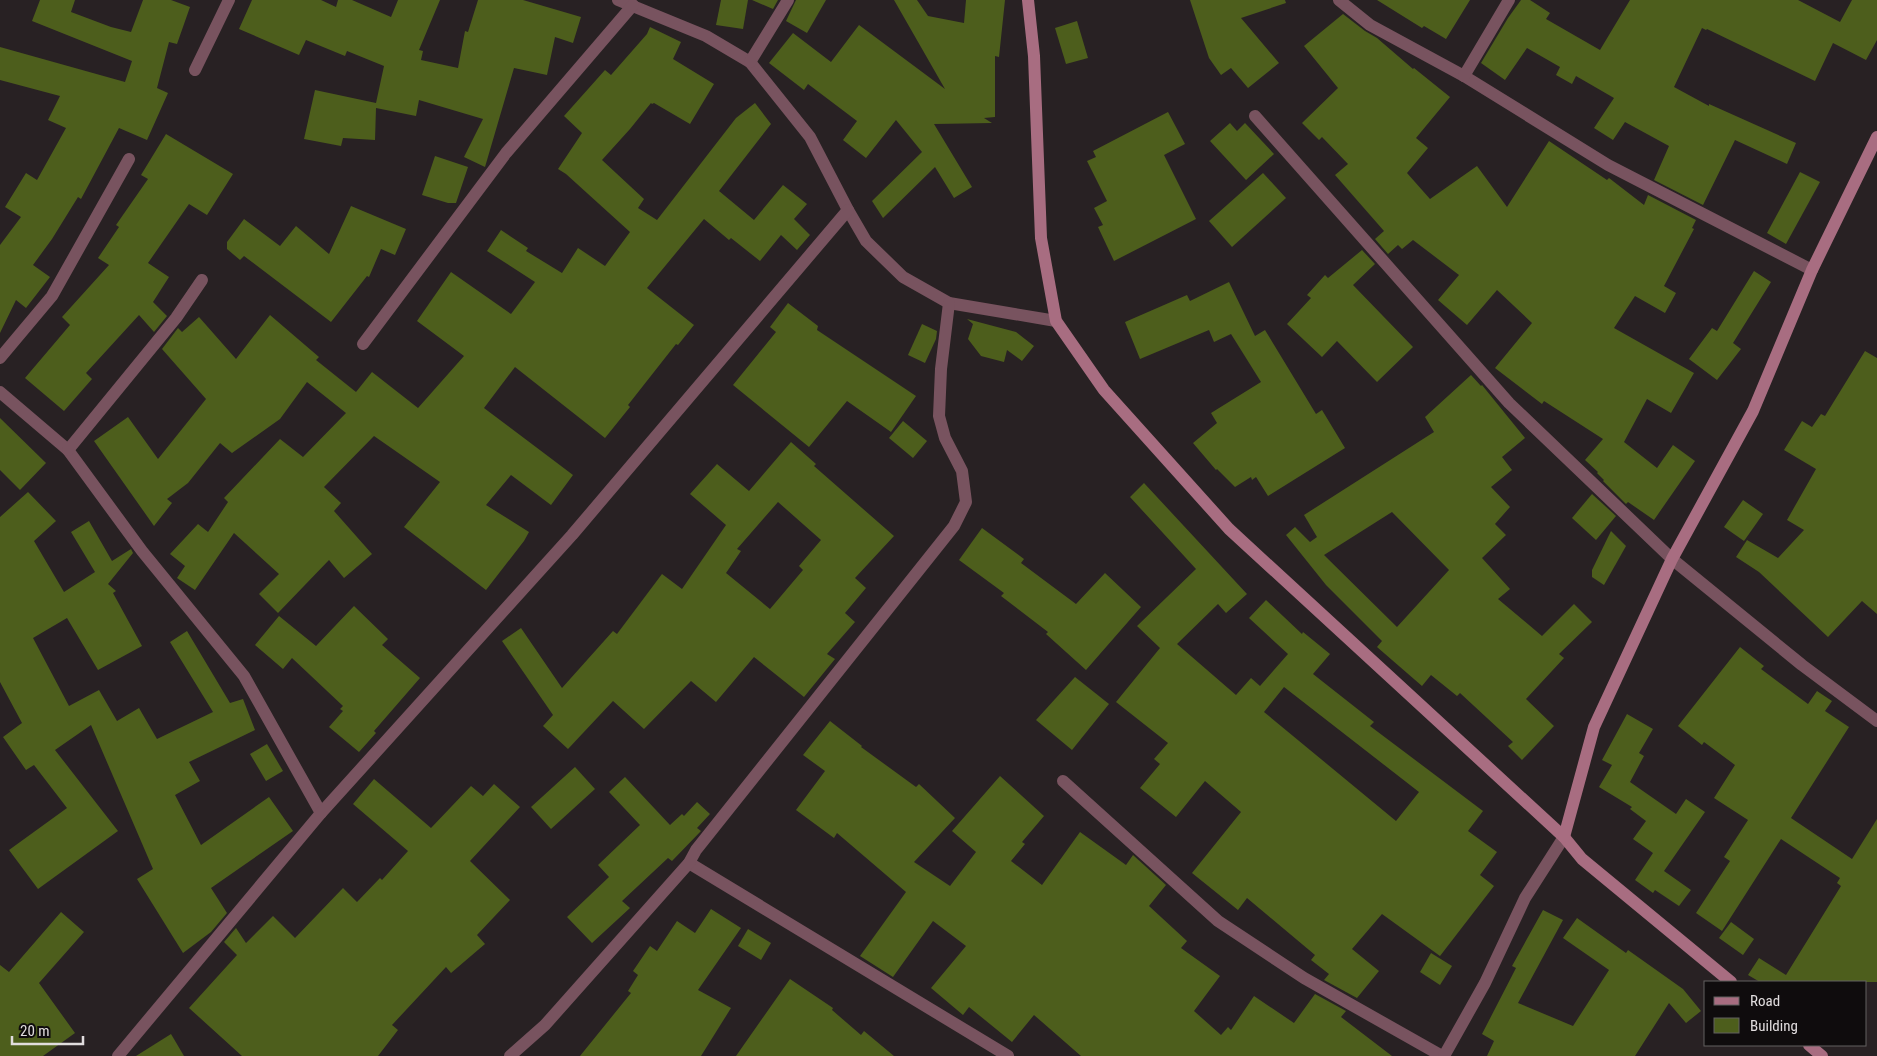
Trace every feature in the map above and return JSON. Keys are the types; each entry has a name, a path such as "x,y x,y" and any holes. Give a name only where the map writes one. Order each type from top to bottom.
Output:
{"street":[{"path":"195,70 230,0"},
{"path":"618,0 706,36 750,62 810,137 866,241 903,276 949,302 1056,321"},
{"path":"750,62 788,0"},
{"path":"1028,0 1034,56 1041,238 1056,321 1104,390 1229,530 1564,837 1582,859 1730,981"},
{"path":"1339,0 1370,25 1464,76 1608,165 1812,270"},
{"path":"1464,76 1509,0"},
{"path":"363,344 506,154 633,5"},
{"path":"1255,116 1509,403 1672,560 1802,665 1877,721"},
{"path":"1063,781 1218,922 1304,978 1443,1056 1485,983 1525,898 1564,837 1594,727 1672,560 1752,411 1812,270 1877,137"},
{"path":"0,358 52,296 129,159"},
{"path":"118,1056 321,813 572,535 848,210"},
{"path":"68,450 176,318 202,280"},
{"path":"510,1056 545,1025 689,863 696,850 954,526 966,502 962,471 944,438 939,416 941,369 949,302"},
{"path":"0,392 68,450 142,551 244,676 321,813"},
{"path":"689,863 1008,1056"},
{"path":"1810,1046 1822,1056"}],"building":[{"path":"40,0 75,0 71,12 111,27 131,32 143,0 171,0 190,7 177,44 169,42 157,88 168,93 147,140 119,128 81,199 78,197 33,265 50,277 26,308 16,300 0,333 0,245 21,217 5,207 26,173 37,180 66,128 48,120 60,96 0,80 0,47 125,82 132,61 32,21"},
{"path":"252,0 321,0 336,7 338,0 352,0 391,17 398,0 440,0 419,50 423,51 421,60 458,68 465,31 468,32 478,0 523,0 581,17 573,43 555,37 547,75 514,68 485,167 464,157 483,119 419,100 416,116 376,108 375,140 343,138 341,146 304,139 315,90 376,103 384,66 347,51 345,56 306,40 299,55 239,29"},
{"path":"721,0 748,0 743,29 716,25"},
{"path":"752,0 778,0 773,9"},
{"path":"796,0 826,0 807,33 786,21"},
{"path":"894,0 917,0 928,16 964,23 966,0 1005,0 999,57 995,56 995,117 984,118 992,123 934,124 972,187 954,198 935,167 883,218 872,201 922,152 896,120 866,158 843,140 857,121 808,84 804,90 769,63 793,33 831,62 859,25 945,89"},
{"path":"1190,0 1285,0 1286,3 1241,18 1279,63 1248,88 1231,68 1221,75 1209,58"},
{"path":"1377,0 1470,0 1446,39 1424,26 1422,28"},
{"path":"1521,0 1530,0 1550,13 1546,19 1600,50 1630,0 1798,0 1840,22 1852,0 1877,0 1877,40 1866,60 1833,43 1815,81 1702,28 1674,87 1709,106 1709,104 1796,143 1787,164 1735,140 1703,205 1654,180 1669,146 1625,122 1613,140 1594,128 1614,98 1576,76 1572,84 1556,75 1560,67 1527,48 1505,80 1481,63"},
{"path":"1343,14 1377,38 1450,97 1416,138 1428,148 1407,173 1430,199 1477,166 1507,207 1549,141 1607,180 1609,178 1644,205 1648,195 1696,220 1692,228 1694,229 1664,286 1676,293 1665,313 1635,296 1614,328 1694,373 1671,413 1647,399 1624,442 1657,468 1673,445 1695,461 1654,520 1628,502 1626,504 1585,460 1603,439 1544,401 1542,404 1495,368 1532,323 1497,290 1467,325 1438,300 1459,275 1413,240 1402,249 1398,245 1388,254 1375,239 1384,231 1335,175 1348,164 1322,137 1319,140 1302,123 1338,88 1304,46"},
{"path":"1077,21 1088,58 1066,64 1055,28"},
{"path":"650,27 681,42 673,59 714,84 690,124 651,103 602,160 644,199 638,208 657,220 736,118 755,103 771,124 719,191 754,220 783,185 807,204 794,219 810,235 797,250 781,235 760,261 731,238 729,240 704,219 647,288 694,325 678,345 676,344 628,405 630,407 605,438 515,367 484,408 573,475 551,505 511,475 486,505 529,532 486,590 404,527 440,482 374,436 324,487 341,503 334,511 372,554 344,578 329,560 278,613 259,594 279,574 234,533 195,590 177,578 185,566 170,554 198,524 208,532 228,502 224,498 280,439 303,457 346,413 307,382 280,419 232,453 220,443 188,483 167,499 172,503 154,526 94,441 128,417 158,459 206,399 162,349 178,328 182,332 199,317 236,359 270,315 319,357 316,360 356,392 372,372 418,408 464,356 417,321 451,272 511,314 535,282 487,251 501,230 528,248 526,251 562,273 578,248 605,266 630,232 566,174 558,169 582,133 564,116 605,70 611,75 647,34"},
{"path":"1168,112 1185,144 1164,155 1196,219 1114,261 1098,227 1103,225 1094,208 1107,201 1087,161 1096,157 1093,151"},
{"path":"1230,123 1237,131 1245,123 1274,154 1246,180 1210,141"},
{"path":"166,134 233,174 207,215 189,204 148,263 169,277 153,302 167,316 154,332 139,315 86,373 92,379 64,411 25,378 70,325 62,317 109,265 98,258 119,227 116,225 148,179 141,175"},
{"path":"435,156 468,167 456,203 448,203 422,195"},
{"path":"1800,172 1820,182 1786,244 1767,233"},
{"path":"1263,173 1286,198 1232,247 1209,221"},
{"path":"351,206 406,229 395,255 381,249 369,277 367,276 331,322 244,256 240,260 227,249 227,242 244,219 280,246 296,226 329,254"},
{"path":"1362,250 1375,264 1353,285 1413,347 1377,382 1337,341 1322,357 1287,324 1311,298 1307,295 1325,275 1328,278"},
{"path":"1754,271 1771,282 1733,343 1741,349 1717,380 1689,359 1712,328 1717,331"},
{"path":"1229,282 1255,336 1265,330 1316,414 1322,410 1345,448 1268,496 1256,477 1252,480 1251,477 1235,487 1216,470 1193,443 1217,423 1211,413 1261,382 1231,334 1214,342 1209,330 1140,359 1125,322 1187,295 1190,301"},
{"path":"788,303 818,326 817,330 916,396 891,432 847,401 809,447 733,385 776,332 770,327"},
{"path":"967,319 1016,332 1034,346 1022,361 1007,350 1004,362 981,356 968,339 973,324"},
{"path":"922,324 937,331 936,339 925,363 908,355"},
{"path":"1865,351 1877,358 1877,614 1862,601 1828,637 1759,572 1736,557 1747,540 1778,558 1804,530 1787,520 1816,469 1784,450 1802,421 1812,427 1821,414 1825,416"},
{"path":"1471,375 1482,385 1525,438 1502,457 1512,470 1491,487 1510,507 1495,524 1506,535 1482,558 1510,589 1498,599 1542,636 1574,604 1592,622 1559,654 1564,658 1526,699 1554,726 1522,760 1508,746 1513,742 1460,693 1457,696 1431,675 1422,686 1377,647 1382,641 1326,585 1286,535 1295,527 1310,542 1317,537 1304,515 1434,432 1425,417","holes":["1392,512 1449,570 1397,627 1324,555"]},
{"path":"0,418 46,463 20,490 0,470"},
{"path":"903,421 927,441 913,458 889,438"},
{"path":"791,442 816,464 814,466 894,536 855,578 866,588 845,613 855,622 827,654 835,659 804,697 754,657 716,702 691,681 644,729 613,701 568,749 543,726 553,715 502,641 521,628 562,688 613,631 617,634 662,574 682,589 726,525 690,494 717,464 749,491","holes":["778,502 821,540 799,566 803,570 770,609 726,573 741,551 737,549"]},
{"path":"1144,483 1247,594 1226,613 1218,604 1177,644 1236,695 1251,678 1260,686 1288,654 1249,618 1266,600 1302,634 1303,632 1330,654 1313,674 1374,722 1370,726 1483,811 1468,831 1497,852 1480,875 1494,886 1440,956 1382,914 1352,949 1379,971 1357,998 1324,980 1329,974 1311,960 1315,955 1247,898 1238,910 1192,873 1241,812 1205,781 1176,817 1140,788 1160,764 1154,759 1168,743 1116,702 1160,648 1137,626 1196,569 1130,497","holes":["1284,687 1419,792 1396,821 1264,712"]},
{"path":"28,492 56,521 34,541 64,592 95,572 71,532 89,521 112,561 131,549 133,553 108,584 116,591 113,593 142,646 98,670 67,618 33,638 69,706 99,690 117,721 139,708 157,739 213,712 170,642 187,631 230,703 243,699 255,730 189,762 200,781 175,795 201,845 269,797 293,831 211,888 227,913 211,932 183,953 137,879 153,869 91,725 55,750 118,831 38,889 9,850 67,808 34,765 26,770 3,737 22,723 0,682 0,517"},
{"path":"1592,494 1616,516 1596,540 1572,518"},
{"path":"1743,500 1763,514 1744,541 1724,527"},
{"path":"982,528 1024,559 1021,563 1076,604 1105,573 1141,607 1086,670 1046,634 1048,632 1001,596 1004,593 959,560"},
{"path":"1611,531 1626,546 1604,585 1592,577 1592,570"},
{"path":"354,606 388,639 382,645 420,678 374,731 376,733 359,752 329,727 343,711 340,709 343,706 292,658 283,669 255,645 279,616 316,646"},
{"path":"1740,647 1764,666 1761,669 1808,704 1817,691 1832,701 1825,711 1849,727 1791,818 1852,859 1877,819 1877,982 1758,981 1748,975 1759,958 1786,975 1841,886 1837,883 1840,878 1781,839 1722,931 1696,913 1730,861 1724,857 1748,820 1714,798 1735,765 1704,742 1702,745 1678,726"},
{"path":"1075,677 1109,704 1072,750 1036,720"},
{"path":"1627,714 1653,729 1639,753 1644,756 1630,782 1676,814 1686,799 1705,812 1664,871 1691,890 1679,906 1655,890 1653,893 1635,880 1653,853 1633,839 1646,821 1630,809 1632,807 1599,787 1612,765 1602,760"},
{"path":"830,721 861,747 916,787 919,784 955,818 914,862 950,886 976,852 952,831 1000,776 1044,816 1022,842 1025,844 1011,861 1042,885 1080,832 1126,865 1133,855 1166,885 1149,906 1187,941 1181,948 1220,976 1194,1011 1221,1035 1228,1027 1231,1030 1254,996 1294,1023 1315,994 1346,1011 1341,1017 1392,1056 1081,1056 1034,1015 1012,1042 969,1007 963,1015 931,988 966,946 933,921 893,977 860,956 906,892 837,833 834,838 796,810 825,771 803,755"},
{"path":"267,744 283,771 266,781 250,754"},
{"path":"575,767 595,789 551,829 531,807"},
{"path":"625,777 670,825 682,814 684,816 697,802 710,814 697,828 701,831 672,861 668,858 622,901 630,908 592,943 567,917 609,877 598,865 640,825 609,792"},
{"path":"374,779 431,828 471,786 483,796 494,784 520,807 470,861 510,900 477,935 485,944 451,973 446,967 392,1025 398,1030 378,1056 242,1056 189,1008 237,955 224,942 236,928 246,943 273,916 295,938 343,888 357,902 380,878 382,880 408,851 353,804"},
{"path":"711,909 741,928 698,990 731,1008 701,1056 580,1056 631,993 628,991 638,975 633,971 650,946 657,951 677,921 695,933"},
{"path":"1543,910 1563,920 1518,1003 1573,1026 1609,970 1563,938 1577,918 1626,953 1628,950 1683,989 1701,1011 1686,1023 1669,1003 1635,1056 1487,1056 1494,1041 1482,1034 1516,968 1512,966"},
{"path":"61,912 84,932 39,983 75,1033 43,1056 0,1056 0,965 9,972"},
{"path":"1731,922 1754,939 1743,955 1719,938"},
{"path":"748,929 771,943 761,960 738,946"},
{"path":"1431,953 1452,966 1440,985 1420,972"},
{"path":"790,979 833,1008 832,1010 861,1035 864,1031 894,1056 736,1056"},
{"path":"171,1034 184,1056 136,1056"}]}
